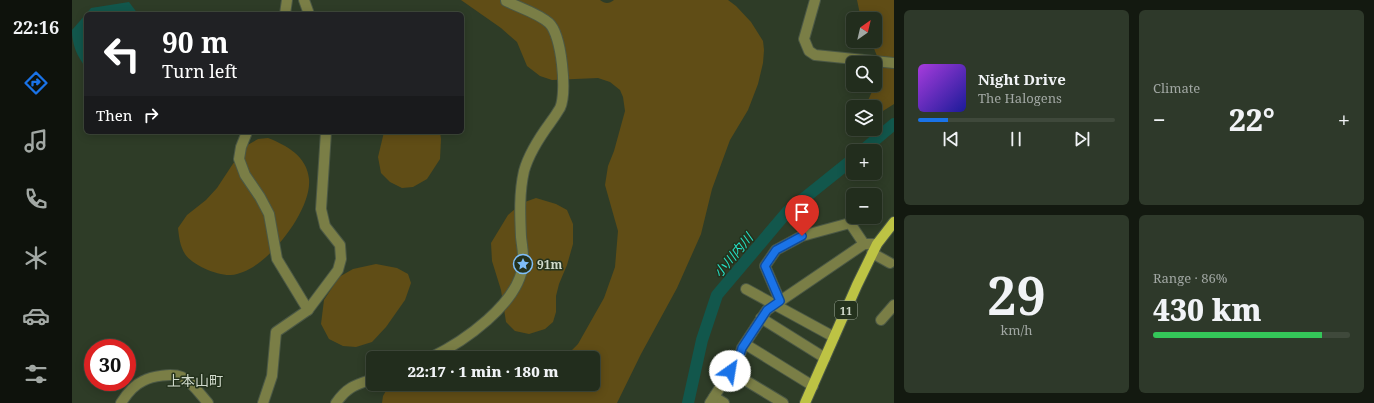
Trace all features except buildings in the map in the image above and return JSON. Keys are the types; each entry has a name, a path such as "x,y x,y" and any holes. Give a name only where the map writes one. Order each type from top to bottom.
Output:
{"main road":[{"name":"11","path":"805,403 857,285 875,249 894,222"}],"street":[{"path":"285,12 287,0"},
{"path":"304,0 308,12"},
{"path":"442,351 464,338 489,319 514,290 520,277 523,264 520,218 521,184 526,162 535,144 560,108 563,87 562,65 557,36 550,24 506,0"},
{"path":"815,0 804,39 809,51 815,55 894,63"},
{"path":"246,134 241,147 239,159 245,175 260,197 269,214 277,259 308,310"},
{"path":"263,403 272,376 276,332 308,310 338,270 340,245 325,226 321,209 326,134"},
{"path":"778,303 765,266 776,250 802,236 850,223 864,244 875,249 890,263"},
{"path":"724,403 712,400 767,310 864,244"},
{"path":"746,290 778,303 834,337"},
{"path":"881,320 894,305"},
{"path":"761,318 825,358"},
{"path":"745,344 813,386"},
{"path":"730,371 783,403"},
{"path":"121,403 126,396 142,381 159,376 175,374 190,383 208,403"},
{"path":"336,403 343,392 356,384 366,381"}],"shaded area":[{"path":"461,0 600,0 607,3 614,0 728,0 751,22 763,41 763,63 758,84 748,110 730,140 712,189 701,234 677,288 641,354 617,403 382,403 383,396 386,391 600,391 600,351 571,351 578,344 604,298 615,267 618,231 605,185 608,166 614,151 625,111 623,97 620,90 610,82 598,78 552,80 540,76 527,66 517,42 501,28"},
{"path":"857,0 894,0 894,104 882,112 882,100 868,100 872,92 882,92 882,56 877,56 874,48 882,48 882,12 860,12"},
{"path":"384,134 440,134 440,159 427,179 413,187 402,188 390,182 381,173 378,157"},
{"path":"268,138 282,144 294,152 300,158 307,171 309,179 308,191 304,205 297,219 288,233 266,257 243,272 234,275 226,275 213,272 199,266 188,258 183,251 178,228 187,215 206,200 217,188 244,147 258,139"},
{"path":"536,198 556,204 567,210 573,224 573,244 567,265 559,284 556,296 556,312 553,322 545,329 529,334 515,331 506,322 501,290 492,261 491,243 508,215 522,203"},
{"path":"376,264 397,268 408,274 411,283 405,300 386,327 372,342 356,347 343,346 329,339 321,324 324,300 339,277 353,269"}],"water":[{"path":"129,2 136,12 88,12 91,8"},
{"path":"84,16 84,65 76,50 72,30"}],"waterway":[{"name":"小川内川","path":"870,144 894,124"},
{"name":"小川内川","path":"688,403 702,340 717,295 787,212 846,165"}],"place":[{"name":"91m","path":"523,264"}],"district":[{"name":"上本山町","path":"195,380"}],"route":[{"path":"730,371 739,358 742,348 767,310 780,301 765,266 776,250 802,236"}]}
